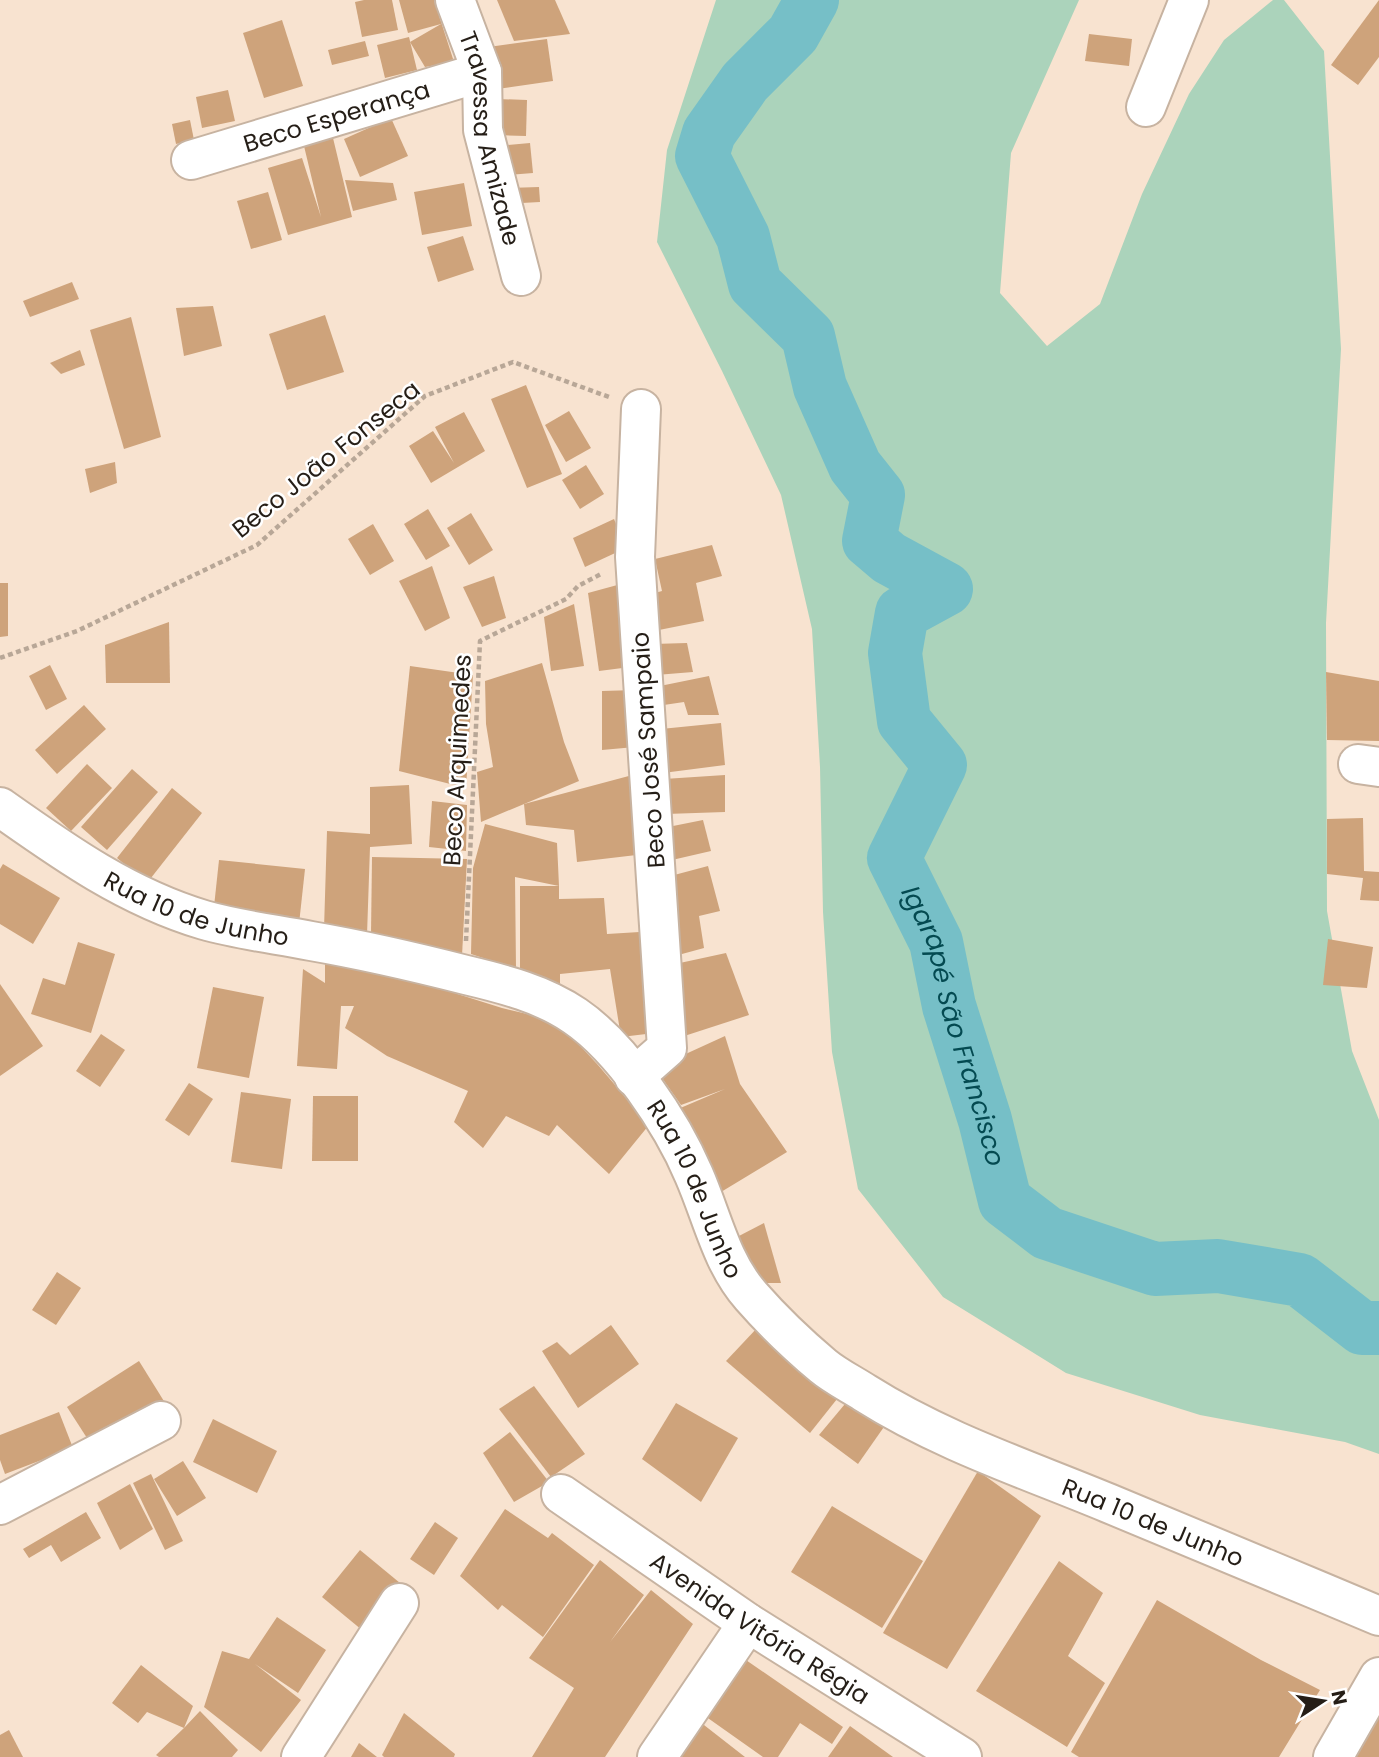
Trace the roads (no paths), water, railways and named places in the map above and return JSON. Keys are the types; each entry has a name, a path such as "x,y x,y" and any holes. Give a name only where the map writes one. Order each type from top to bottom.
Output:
{"street":[{"name":"Travessa Amizade","path":"455,0 482,72 484,130 521,276"},
{"path":"1146,107 1189,0"},
{"name":"Beco Esperança","path":"191,160 482,72"},
{"name":"Beco José Sampaio","path":"634,1076 667,1048 635,557 641,409"},
{"name":"Rua 10 de Junho","path":"0,807 93,872 139,897 175,910 250,931 310,940 420,963 545,998 577,1017 601,1038 634,1076 664,1117 682,1149 730,1268 746,1291 825,1368 886,1406 956,1442 1379,1616"},
{"path":"0,1505 161,1421"},
{"name":"Avenida Vitória Régia","path":"561,1494 748,1623 962,1757"},
{"path":"301,1757 399,1603"},
{"path":"657,1757 748,1623"},
{"path":"1333,1757 1379,1677"}],"waterway":[{"name":"Igarapé São Francisco","path":"812,0 793,34 745,82 709,133 702,156 743,237 755,284 808,336 820,387 855,466 878,495 869,541 889,558 946,589 902,613 895,653 904,721 940,765 894,858 936,942 949,1006 985,1120 1005,1201 1047,1233 1155,1269 1218,1266 1300,1280 1362,1328 1379,1328"}]}
